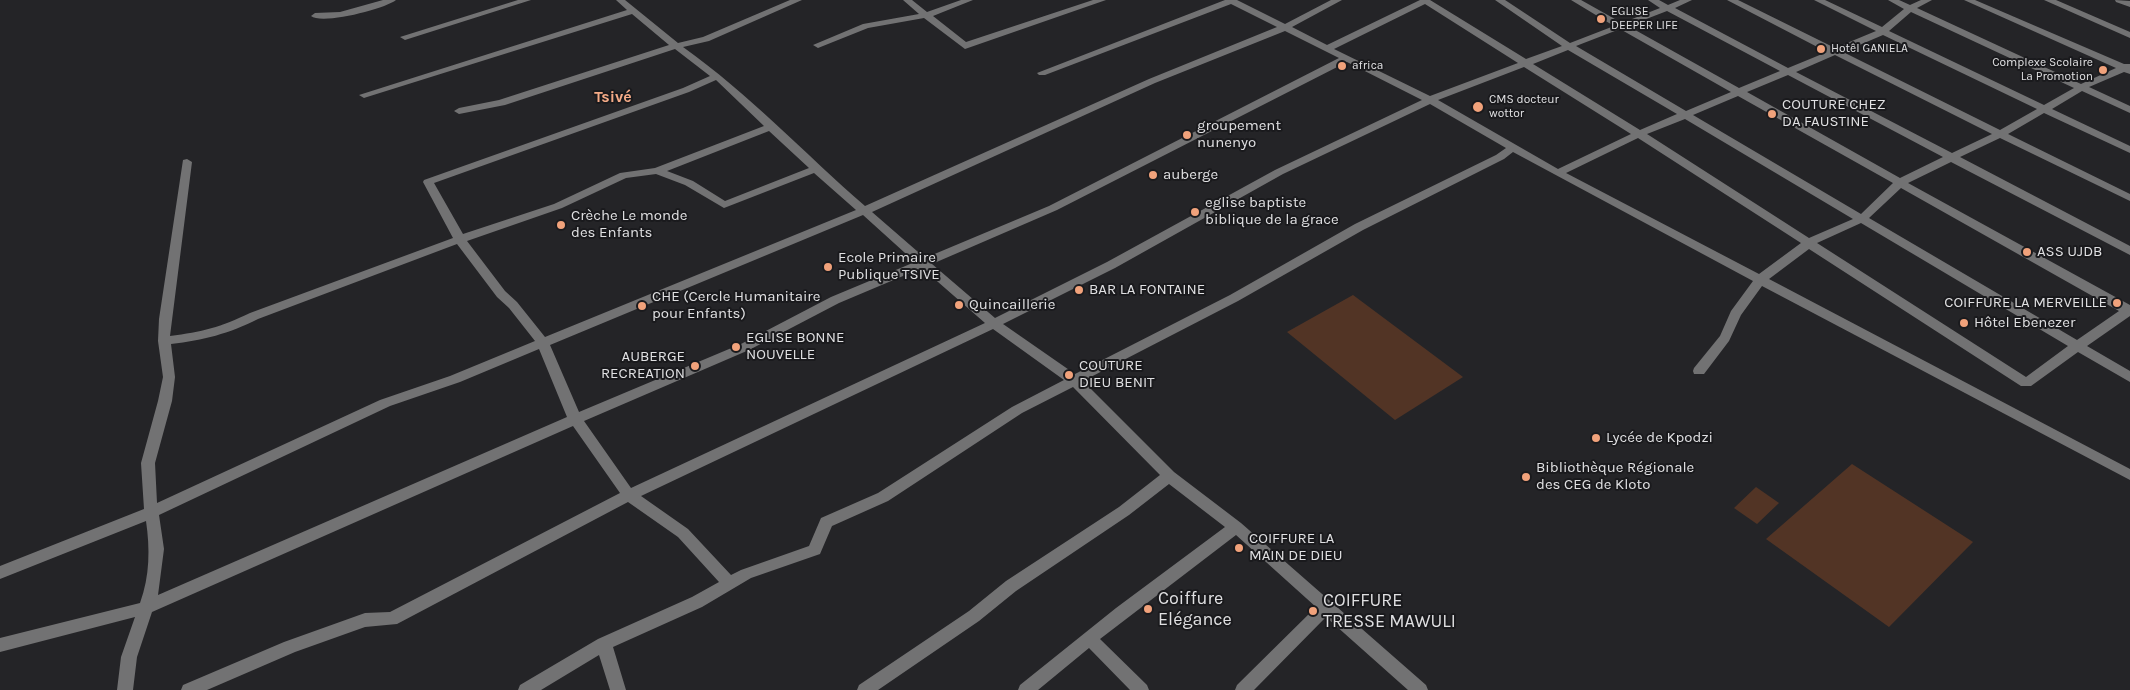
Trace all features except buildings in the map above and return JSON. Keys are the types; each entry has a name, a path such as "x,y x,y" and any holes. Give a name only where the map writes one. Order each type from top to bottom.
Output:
{"street":[{"path":"315,16 341,15 392,0"},
{"path":"405,37 527,0"},
{"path":"620,0 676,46 717,76 816,169 866,210 923,264 994,324 1074,380 1169,476 1236,528 1420,690"},
{"path":"459,111 501,104 676,46 706,39 798,0"},
{"path":"907,0 965,46 1102,0"},
{"path":"818,45 866,26 927,16 969,0"},
{"path":"1042,73 1232,0 1328,48 1345,59 1430,100 1558,173 1762,279 2130,475"},
{"path":"0,573 152,512 385,402 455,379 866,210 1152,82 1286,27 1338,0"},
{"path":"1328,48 1424,0 1526,62 1810,242 2026,383 2129,311 1575,0"},
{"path":"1499,0 1569,46 2130,377"},
{"path":"1652,0 2130,251"},
{"path":"189,690 290,647 365,620 392,619 629,495 994,324 1111,265 1279,172 1430,100 1688,0"},
{"path":"1731,0 2130,198"},
{"path":"1818,0 2130,150"},
{"path":"1892,0 2130,110"},
{"path":"1558,173 1639,134 1882,32 1910,8 1928,0"},
{"path":"1968,0 2128,68"},
{"path":"2048,0 2130,34"},
{"path":"2120,0 2130,4"},
{"path":"364,96 484,56 599,23 632,11"},
{"path":"0,646 145,608 575,419 745,347 835,300 1053,208 1345,59"},
{"path":"1699,371 1726,338 1735,314 1762,279 1810,242 1862,218 1901,182 2000,134 2082,87 2128,68"},
{"path":"717,76 686,90 428,182 461,241 501,294 542,342 575,419 629,495 682,533 730,584"},
{"path":"164,341 201,336 228,329 254,316 389,267 426,251 461,241 558,206 624,175 657,171 770,127"},
{"path":"526,690 604,644 766,565 815,550 826,522 883,497 1017,410 1234,298 1359,227 1500,157 1512,148"},
{"path":"125,690 128,664 152,591 157,549 148,463 165,401 168,377 164,341 171,274 187,162"},
{"path":"657,171 689,183 724,205 776,183 816,169"},
{"path":"865,690 974,616 1011,586 1124,511 1169,476"},
{"path":"1026,690 1121,613 1236,528"},
{"path":"1244,690 1326,607"},
{"path":"1090,639 1142,690"},
{"path":"604,644 618,690"}],"shaded area":[{"path":"1353,295 1463,377 1395,420 1287,332"},
{"path":"1852,464 1973,542 1889,627 1766,539"},
{"path":"1756,487 1779,503 1757,524 1734,508"}],"place":[{"name":"EGLISE DEEPER LIFE","path":"1601,19"},
{"name":"Hotêl GANIELA","path":"1821,49"},
{"name":"africa","path":"1342,66"},
{"name":"Complexe Scolaire La Promotion","path":"2103,70"},
{"name":"CMS docteur wottor","path":"1478,107"},
{"name":"COUTURE CHEZ DA FAUSTINE","path":"1772,114"},
{"name":"groupement nunenyo","path":"1187,135"},
{"name":"auberge","path":"1153,175"},
{"name":"eglise baptiste biblique de la grace","path":"1195,212"},
{"name":"Crèche Le monde des Enfants","path":"561,225"},
{"name":"ASS UJDB","path":"2027,252"},
{"name":"Ecole Primaire Publique TSIVE","path":"828,267"},
{"name":"BAR LA FONTAINE","path":"1079,290"},
{"name":"COIFFURE LA MERVEILLE","path":"2117,303"},
{"name":"Quincaillerie","path":"959,305"},
{"name":"CHE (Cercle Humanitaire pour Enfants)","path":"642,306"},
{"name":"Hôtel Ebenezer","path":"1964,323"},
{"name":"EGLISE BONNE NOUVELLE","path":"736,347"},
{"name":"AUBERGE RECREATION","path":"695,366"},
{"name":"COUTURE DIEU BENIT","path":"1069,375"},
{"name":"Lycée de Kpodzi","path":"1596,438"},
{"name":"Bibliothèque Régionale des CEG de Kloto","path":"1526,477"},
{"name":"COIFFURE LA MAIN DE DIEU","path":"1239,548"},
{"name":"Coiffure Elégance","path":"1148,609"},
{"name":"COIFFURE TRESSE MAWULI","path":"1313,611"}],"district":[{"name":"Tsivé","path":"613,97"}]}
